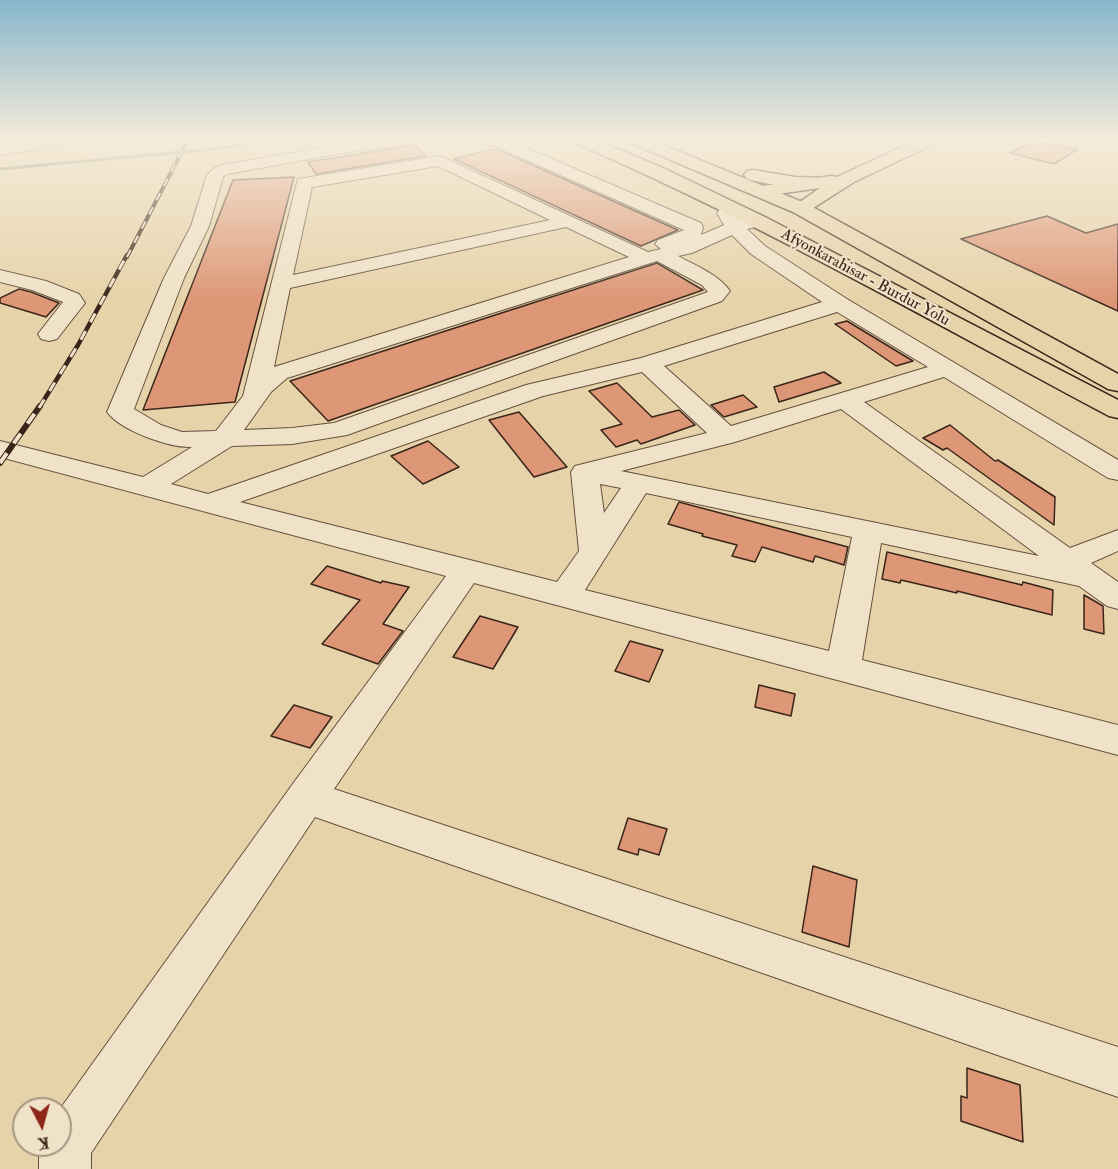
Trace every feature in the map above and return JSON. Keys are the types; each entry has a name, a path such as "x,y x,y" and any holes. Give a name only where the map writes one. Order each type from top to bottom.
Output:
{"main road":[{"name":"Afyonkarahisar - Burdur Yolu","path":"699,193 1118,410"},
{"path":"721,203 758,193"},
{"name":"Afyonkarahisar - Burdur Yolu","path":"766,193 800,208 898,261 1118,385"},
{"path":"758,221 800,208 818,193"},
{"path":"829,193 830,198 848,221 898,261"}],"street":[{"path":"210,193 200,226 174,278 120,412 152,430 180,440 292,436 338,430 715,297 720,291 709,281 568,222 506,193"},
{"path":"255,397 281,284 295,193"},
{"path":"616,193 694,227 693,233 648,256"},
{"path":"721,203 734,227 758,250 838,304 1118,472"},
{"path":"147,487 223,440 255,397 279,373 648,256 685,249 734,227 758,221"},
{"path":"281,284 568,222"},
{"path":"0,276 39,285 72,298 74,303 49,334"},
{"path":"209,503 535,390 647,364 838,304"},
{"path":"647,364 726,436"},
{"path":"585,472 726,436 946,369"},
{"path":"843,399 1118,598"},
{"path":"0,449 1118,740"},
{"path":"585,472 637,485 868,532 1078,569 1118,540"},
{"path":"585,472 594,551"},
{"path":"565,596 637,485"},
{"path":"843,668 868,532"},
{"path":"65,1169 65,1146 306,797 467,570"},
{"path":"306,797 1118,1072"}],"building":[{"path":"228,193 290,193 235,402 143,410"},
{"path":"526,193 594,193 678,230 641,246"},
{"path":"1047,216 1086,233 1118,224 1118,311 961,239"},
{"path":"657,263 703,290 328,421 290,381"},
{"path":"19,289 59,303 46,317 0,303 0,298"},
{"path":"847,321 913,361 896,366 835,324"},
{"path":"824,372 841,383 779,402 774,387"},
{"path":"617,383 652,417 679,410 695,425 641,444 637,440 616,447 601,430 622,424 589,391"},
{"path":"743,395 757,407 724,417 711,405"},
{"path":"519,412 567,467 534,477 489,420"},
{"path":"950,425 995,461 998,460 1055,497 1054,525 947,448 943,450 923,438"},
{"path":"428,441 459,467 423,484 391,456"},
{"path":"679,502 848,547 844,565 815,556 813,562 762,547 755,562 732,556 737,545 668,524"},
{"path":"887,552 1022,585 1023,582 1053,590 1052,615 957,591 957,593 901,580 900,583 882,579"},
{"path":"327,566 381,583 382,581 409,587 383,624 403,631 378,664 322,644 360,600 311,584"},
{"path":"1084,595 1103,606 1104,634 1084,629"},
{"path":"480,616 518,627 493,669 453,657"},
{"path":"630,641 663,650 649,682 615,671"},
{"path":"759,685 795,694 791,716 755,707"},
{"path":"294,705 332,717 310,748 271,736"},
{"path":"628,818 667,829 659,855 639,849 638,855 618,849"},
{"path":"813,866 857,880 849,947 802,932"},
{"path":"967,1068 1020,1085 1023,1142 961,1121 961,1096 967,1098"}],"railway":[{"path":"127,257 161,193"},
{"path":"39,408 78,345 127,255"},
{"path":"0,463 40,406"}]}
